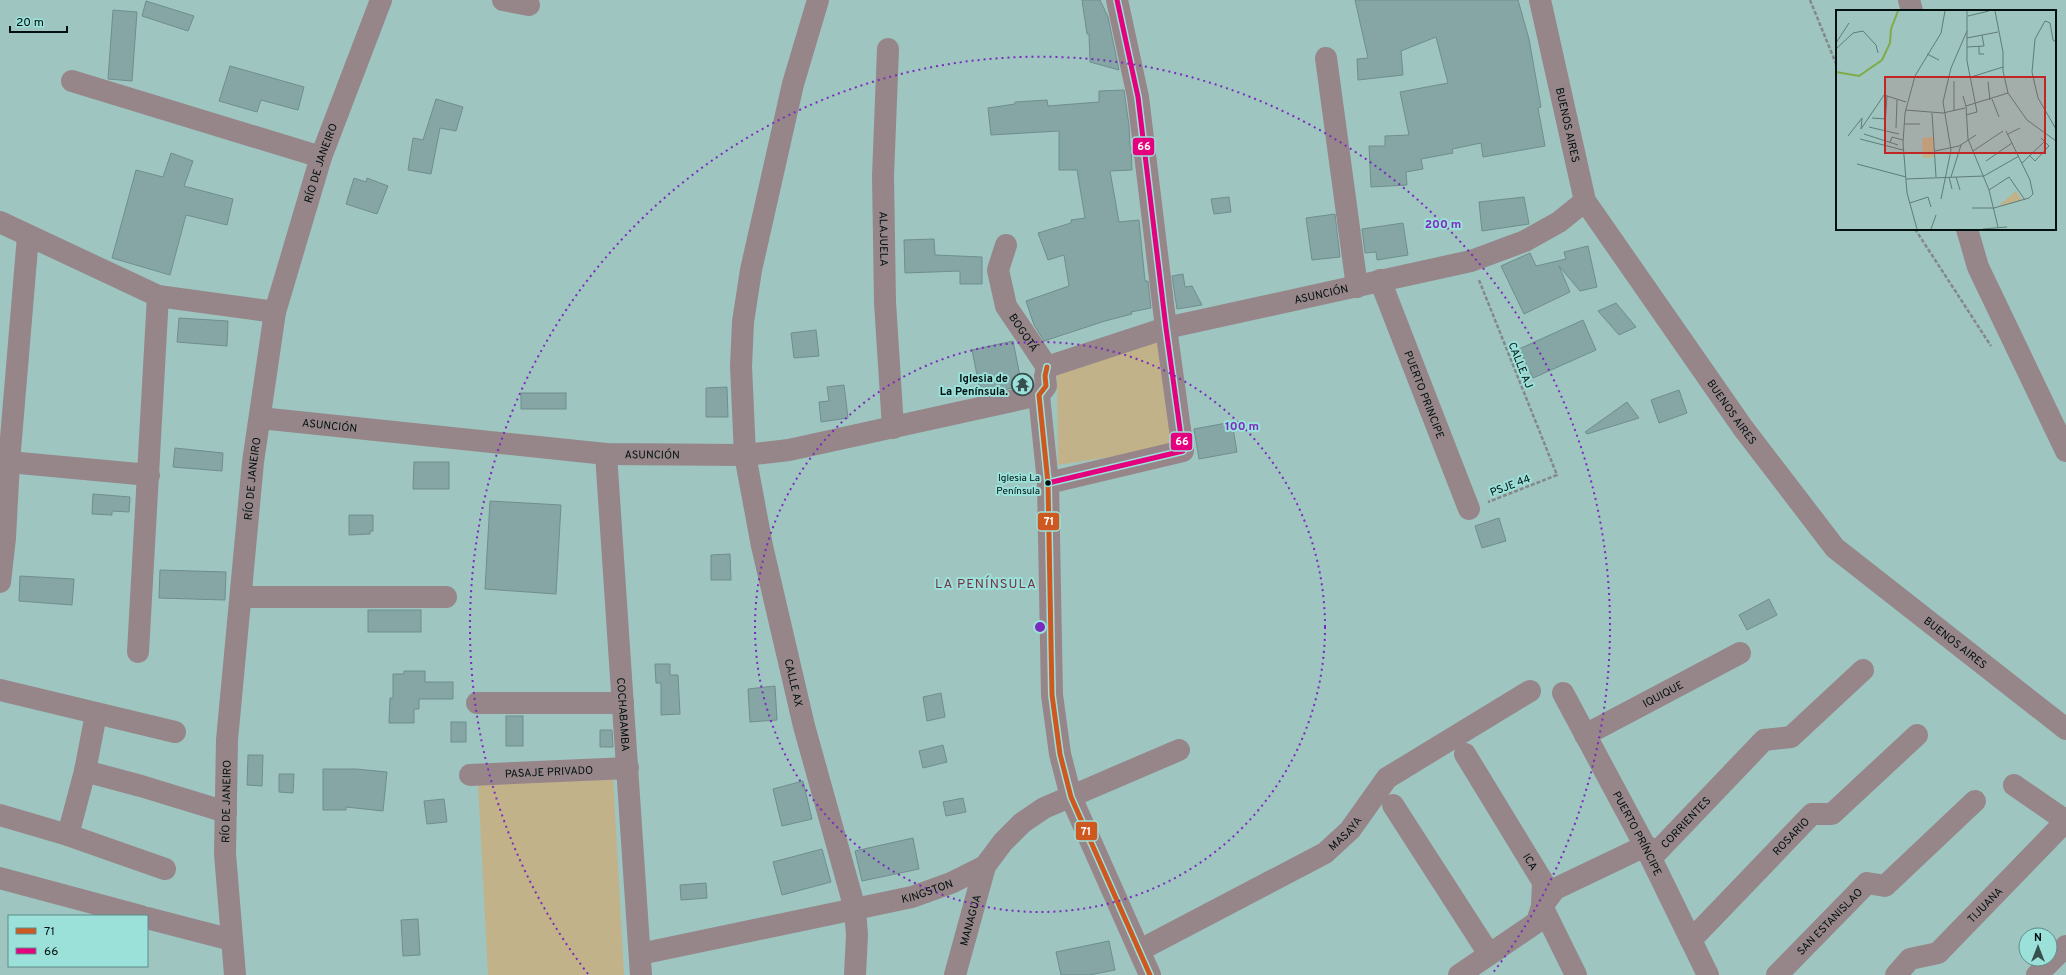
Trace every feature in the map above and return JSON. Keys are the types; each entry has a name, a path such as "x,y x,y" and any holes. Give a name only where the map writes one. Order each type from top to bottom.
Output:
{"street":[{"name":"RÍO DE JANEIRO","path":"235,975 225,854 227,740 253,462 275,312 321,158 381,0"},
{"path":"503,0 529,5"},
{"name":"CALLE AX","path":"818,0 793,84 751,270 744,315 741,366 745,455 762,546 804,726 855,909 857,934 855,975"},
{"path":"1048,483 1183,450 1166,328 1138,97 1117,0"},
{"name":"BUENOS AIRES","path":"1540,0 1585,201 1743,428 1835,548 2066,729"},
{"path":"1909,0 1912,10"},
{"name":"ALAJUELA","path":"888,49 883,184 885,302 893,428"},
{"path":"1326,58 1357,287"},
{"path":"72,81 321,158"},
{"name":"ASUNCIÓN","path":"1047,367 1166,328 1471,261 1525,241 1559,222 1585,201"},
{"path":"0,222 158,296 275,312"},
{"path":"1967,230 1978,267 2066,451"},
{"path":"0,582 28,236"},
{"name":"BOGOTÁ","path":"1006,245 998,270 1006,306 1047,367"},
{"name":"PUERTO PRINCIPE","path":"1380,280 1469,509"},
{"path":"138,652 158,296"},
{"path":"1047,367 1045,376 1046,386 1039,395 1048,483 1052,695 1060,754 1071,797 1150,975"},
{"name":"ASUNCIÓN","path":"260,418 606,454 745,455 789,450 1039,395"},
{"name":"COCHABAMBA","path":"606,454 640,965"},
{"path":"9,462 149,475"},
{"path":"241,597 446,597"},
{"name":"IQUIQUE","path":"1585,735 1740,652"},
{"name":"CORRIENTES","path":"1458,975 1537,922 1542,906 1555,889 1645,846 1658,851 1764,740 1791,737 1863,670"},
{"path":"0,690 175,732"},
{"name":"MASAYA","path":"1140,950 1326,853 1350,830 1387,778 1530,691"},
{"name":"PUERTO PRÍNCIPE","path":"1563,694 1645,846 1708,975"},
{"path":"477,703 623,703"},
{"path":"68,835 85,771 96,714"},
{"name":"ROSARIO","path":"1691,940 1812,814 1832,814 1917,735"},
{"name":"KINGSTON","path":"640,965 855,909 912,897 951,883 985,866 1003,842 1022,823 1044,808 1179,750"},
{"name":"ICA","path":"1465,754 1543,882 1542,906 1576,975"},
{"name":"PASAJE PRIVADO","path":"470,775 628,768"},
{"path":"85,771 141,786 226,812"},
{"path":"2014,785 2066,821"},
{"name":"SAN ESTANISLAO","path":"1777,975 1867,883 1885,886 1975,801"},
{"path":"1393,805 1489,954"},
{"path":"0,815 68,835 165,869"},
{"name":"TIJUANA","path":"1896,975 1910,959 1938,953 2066,821"},
{"name":"MANAGUA","path":"955,975 985,866"},
{"path":"0,878 137,915"},
{"path":"148,918 232,940"},
{"path":"2037,975 2066,946"}],"path":[{"path":"1810,0 1836,64"},
{"name":"CALLE AJ","path":"1471,261 1557,475"},
{"name":"PSJE 44","path":"1469,509 1557,475"}],"shaded area":[{"path":"1160,341 1175,447 1058,465 1057,369"},
{"path":"613,776 624,975 488,975 478,783"}],"building":[{"path":"1082,0 1100,0 1108,17 1119,70 1090,62 1089,34 1087,34"},
{"path":"1355,0 1518,0 1529,39 1541,107 1538,108 1545,146 1483,157 1481,143 1452,149 1453,153 1421,159 1423,169 1406,172 1407,185 1371,187 1369,146 1385,146 1385,136 1409,135 1400,92 1448,83 1436,37 1401,51 1403,75 1358,80 1357,59 1368,58"},
{"path":"146,1 194,16 188,31 142,16"},
{"path":"113,10 137,12 132,81 108,79"},
{"path":"230,66 304,87 298,110 261,100 257,112 219,101"},
{"path":"1124,90 1129,126 1132,170 1110,171 1119,222 1139,220 1145,281 1148,281 1151,308 1131,312 1132,314 1105,321 1044,341 1034,325 1026,301 1069,286 1064,255 1048,260 1038,233 1071,223 1071,220 1085,218 1077,170 1059,170 1059,131 991,135 988,108 1015,104 1015,102 1047,100 1048,106 1099,102 1099,91"},
{"path":"436,99 463,107 456,131 440,128 431,174 408,170 413,138 423,140"},
{"path":"171,153 193,161 184,186 233,199 227,225 186,215 170,275 112,258 136,170 163,177"},
{"path":"354,178 366,182 367,178 388,186 377,214 346,204"},
{"path":"1229,197 1231,212 1214,214 1211,199"},
{"path":"1524,197 1529,224 1482,231 1479,202"},
{"path":"1335,214 1340,257 1312,260 1306,218"},
{"path":"1403,223 1408,255 1377,260 1376,252 1365,253 1362,229"},
{"path":"934,239 935,255 982,257 982,284 960,284 960,271 905,273 904,240"},
{"path":"1588,246 1597,287 1580,291 1559,266 1570,292 1524,314 1501,266 1530,253 1536,266 1566,259 1564,252"},
{"path":"1183,274 1185,287 1192,286 1202,305 1177,309 1172,276"},
{"path":"1616,303 1636,327 1619,335 1598,311"},
{"path":"179,318 228,321 227,346 177,342"},
{"path":"1583,320 1596,350 1533,378 1519,349"},
{"path":"816,330 819,356 794,358 791,333"},
{"path":"1013,341 1022,386 981,395 972,350"},
{"path":"844,385 848,418 821,422 819,402 829,401 827,387"},
{"path":"727,387 728,417 706,417 706,388"},
{"path":"1679,390 1687,413 1659,423 1651,400"},
{"path":"521,393 566,393 566,409 521,409"},
{"path":"1627,402 1639,418 1587,434 1585,432"},
{"path":"1232,422 1237,452 1199,459 1194,429"},
{"path":"175,448 223,453 222,471 173,467"},
{"path":"414,462 449,462 449,489 413,489"},
{"path":"93,494 130,497 129,512 112,511 112,515 92,514"},
{"path":"490,501 561,505 556,594 485,589"},
{"path":"349,515 373,515 373,531 370,531 370,534 349,535"},
{"path":"1499,518 1506,541 1482,548 1475,526"},
{"path":"730,554 731,580 711,580 711,555"},
{"path":"160,570 226,572 225,600 159,598"},
{"path":"20,576 74,579 72,605 19,601"},
{"path":"1769,599 1777,615 1747,630 1739,615"},
{"path":"368,610 421,610 421,632 368,632"},
{"path":"655,664 670,664 670,675 678,675 680,714 661,715 661,683 656,683"},
{"path":"404,671 425,671 425,682 453,682 453,699 419,699 419,709 414,709 414,723 389,723 390,698 393,698 393,674 404,674"},
{"path":"775,686 777,720 750,722 748,689"},
{"path":"941,693 945,717 927,721 923,697"},
{"path":"506,716 523,716 523,746 506,746"},
{"path":"451,722 466,722 466,742 451,742"},
{"path":"600,730 612,730 613,747 600,747"},
{"path":"943,745 947,762 923,768 919,751"},
{"path":"248,755 263,755 262,786 247,785"},
{"path":"323,769 356,769 387,772 383,811 346,807 346,810 323,810"},
{"path":"279,774 294,774 293,793 279,792"},
{"path":"803,781 812,819 782,826 773,789"},
{"path":"963,798 966,812 946,816 943,802"},
{"path":"444,799 447,822 427,824 424,801"},
{"path":"913,838 919,869 862,881 855,851"},
{"path":"822,849 831,882 782,895 773,862"},
{"path":"706,883 707,898 681,900 680,885"},
{"path":"418,919 420,955 403,956 401,920"},
{"path":"1109,941 1115,970 1089,975 1061,975 1056,952"}],"transit line":[{"name":"66","path":"1048,483 1183,451 1166,328 1138,97 1117,0"},
{"name":"71","path":"1047,367 1045,376 1046,386 1039,395 1048,483 1052,695 1060,754 1071,797 1150,975"}],"place":[{"name":"Iglesia de La Península.","path":"1023,384"},
{"name":"Iglesia La Península","path":"1048,483"}],"district":[{"name":"LA PENÍNSULA","path":"986,583"}]}
